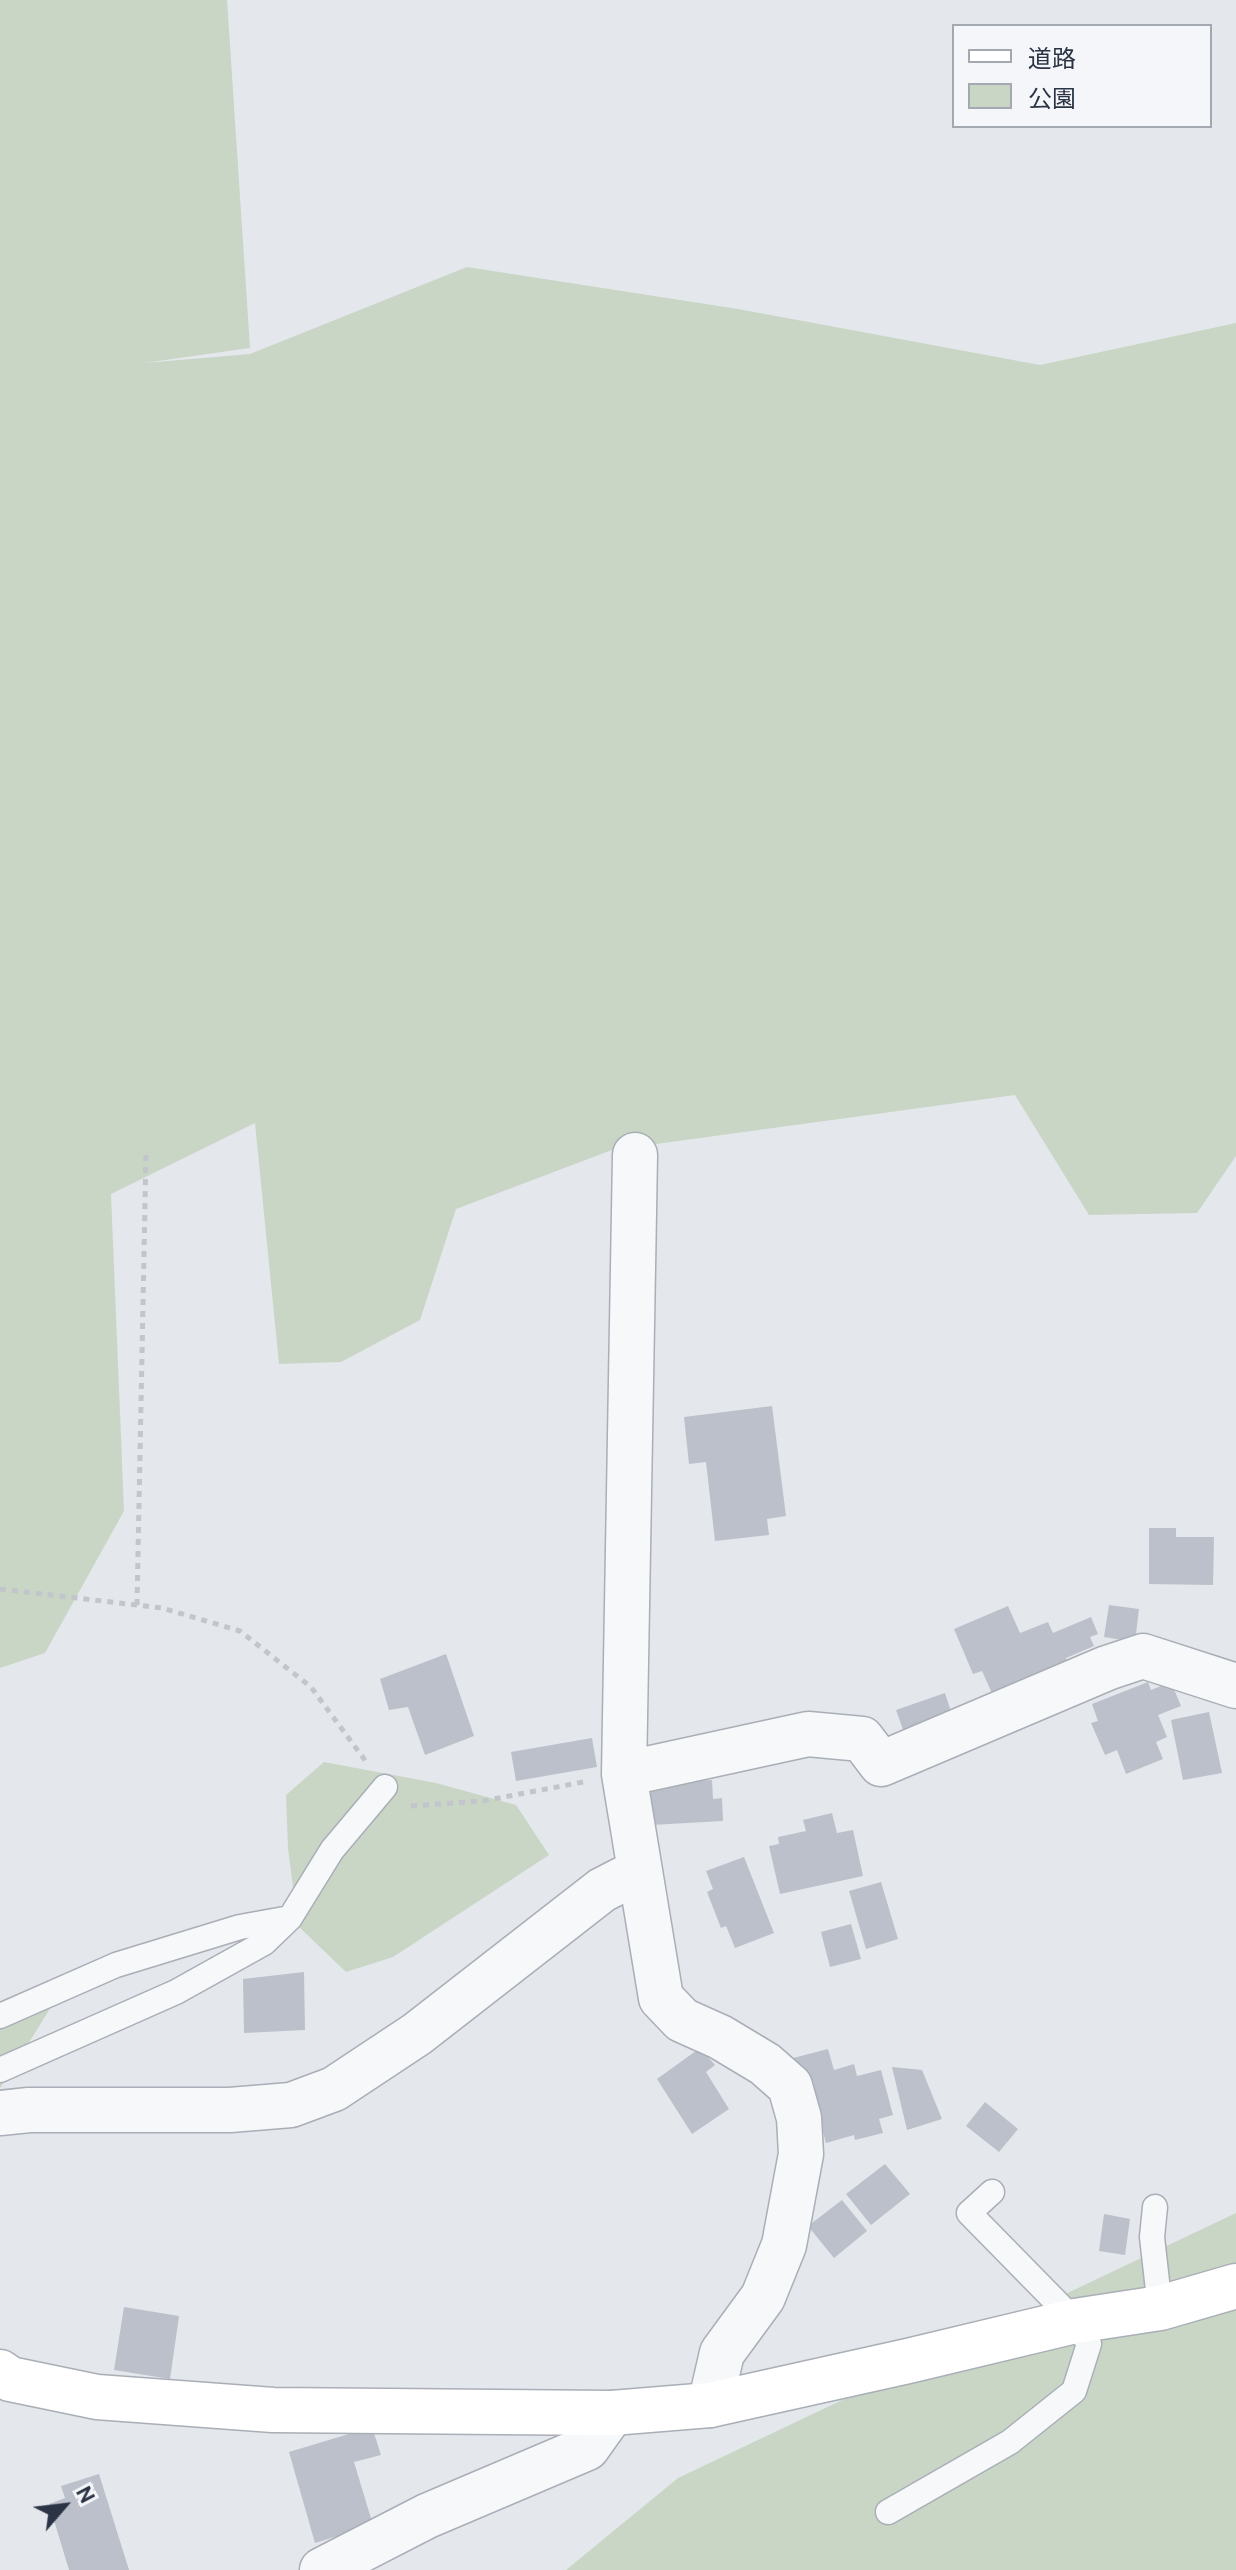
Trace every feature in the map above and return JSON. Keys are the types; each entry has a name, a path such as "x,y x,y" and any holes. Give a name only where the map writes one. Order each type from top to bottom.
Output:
{"street":[{"path":"635,1155 624,1774 639,1871 661,1998 682,2020 720,2037 765,2064 790,2086 799,2118 801,2154 784,2245 763,2297 722,2353 710,2405"},
{"path":"624,1774 808,1734 862,1739 881,1764 1107,1668 1143,1656 1236,1686"},
{"path":"0,2113 29,2110 230,2110 291,2105 305,2100 334,2089 417,2034 602,1890 639,1871"},
{"path":"0,2372 10,2379 97,2397 273,2410 612,2413 710,2405 1075,2321 1160,2308 1236,2286"},
{"path":"322,2570 427,2516 587,2448 612,2413"}],"lane":[{"path":"0,2070 176,1992 264,1943 290,1918 332,1850 385,1787"},
{"path":"0,2016 116,1965 240,1927 290,1918"},
{"path":"888,2512 1010,2442 1074,2391 1089,2344 1075,2321 969,2213 992,2192"},
{"path":"1155,2207 1152,2237 1160,2308"}],"path":[{"path":"137,1605 146,1153"},
{"path":"0,1589 162,1608 240,1631 311,1687 400,1807 483,1801 624,1774"}],"green space":[{"path":"0,0 227,0 250,348 144,363 250,354 467,267 738,309 1040,365 1236,323 1236,1156 1197,1213 1089,1215 1015,1095 612,1150 456,1209 420,1320 341,1362 279,1364 255,1123 111,1194 124,1511 45,1653 0,1668"},
{"path":"324,1762 436,1783 516,1805 549,1855 393,1957 346,1972 298,1926 288,1848 286,1795"},
{"path":"51,2007 15,2065 0,2088 0,2010"},
{"path":"1236,2213 1236,2570 566,2570 678,2478"}],"building":[{"path":"772,1406 786,1516 767,1519 769,1535 715,1541 706,1462 689,1464 684,1417"},
{"path":"1149,1528 1176,1528 1176,1537 1214,1537 1213,1585 1149,1584"},
{"path":"1109,1605 1139,1609 1135,1642 1104,1637"},
{"path":"1008,1606 1020,1633 1048,1622 1053,1633 1091,1617 1098,1634 1090,1637 1094,1646 1066,1658 1069,1668 995,1700 982,1671 973,1674 954,1629"},
{"path":"446,1654 474,1736 425,1755 408,1707 389,1710 380,1679"},
{"path":"1148,1682 1151,1690 1171,1682 1181,1706 1158,1715 1167,1737 1156,1742 1163,1759 1126,1774 1117,1750 1105,1755 1091,1723 1098,1721 1092,1704"},
{"path":"945,1693 955,1724 907,1741 896,1710"},
{"path":"1209,1712 1222,1773 1183,1780 1171,1720"},
{"path":"592,1738 597,1767 516,1781 511,1752"},
{"path":"712,1780 713,1799 722,1798 723,1821 651,1825 649,1784"},
{"path":"832,1813 837,1833 853,1830 863,1876 780,1894 769,1846 779,1844 778,1837 806,1831 803,1820"},
{"path":"744,1857 774,1933 735,1948 726,1926 721,1928 707,1892 713,1889 706,1871"},
{"path":"881,1882 898,1939 866,1949 849,1891"},
{"path":"851,1924 861,1959 830,1967 821,1932"},
{"path":"304,1972 305,2030 244,2033 243,1979"},
{"path":"700,2048 715,2065 706,2072 729,2109 692,2134 657,2079"},
{"path":"828,2049 834,2070 854,2064 857,2076 881,2070 893,2115 879,2119 883,2133 855,2140 854,2135 826,2143 812,2093 803,2095 793,2058"},
{"path":"892,2067 922,2070 942,2119 907,2130"},
{"path":"985,2102 1018,2129 999,2152 966,2126"},
{"path":"885,2164 910,2194 871,2225 846,2194"},
{"path":"842,2200 867,2231 834,2258 808,2226"},
{"path":"1104,2214 1130,2219 1125,2255 1099,2251"},
{"path":"124,2307 179,2316 170,2379 114,2370"},
{"path":"372,2427 381,2455 354,2462 373,2525 315,2543 289,2452"},
{"path":"99,2474 129,2570 69,2570 49,2504 65,2498 61,2486"}]}
